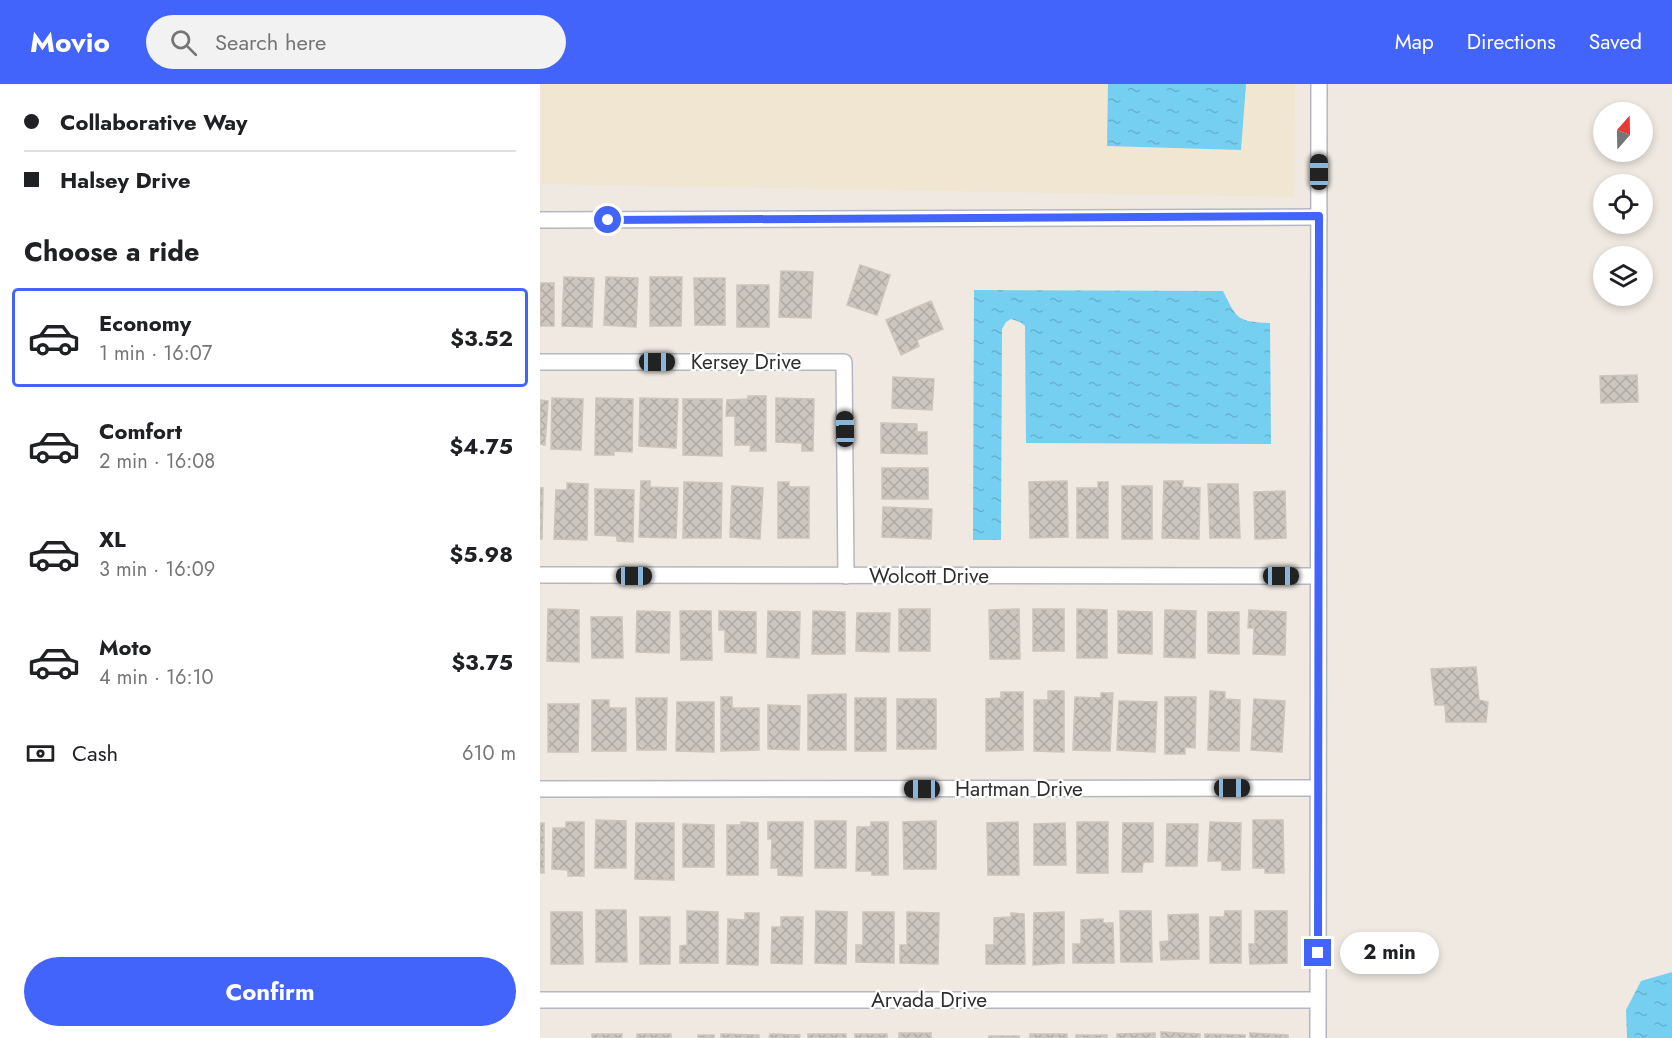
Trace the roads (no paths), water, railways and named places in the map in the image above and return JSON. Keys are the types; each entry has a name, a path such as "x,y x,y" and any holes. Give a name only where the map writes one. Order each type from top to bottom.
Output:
{"street":[{"path":"1318,1038 1319,84"},
{"path":"540,220 1319,216"},
{"name":"Kersey Drive","path":"540,362 844,362 846,576"},
{"name":"Wolcott Drive","path":"540,575 1317,576"},
{"name":"Hartman Drive","path":"540,789 1318,788"},
{"name":"Arvada Drive","path":"540,1000 1317,1000"}],"water":[{"path":"1108,84 1246,84 1241,150 1107,146"},
{"path":"974,290 1223,291 1239,317 1251,322 1270,323 1271,444 1026,443 1025,326 1011,319 1002,329 1001,540 973,540"},
{"path":"1672,972 1672,1038 1627,1038 1626,1010 1641,981"}]}
